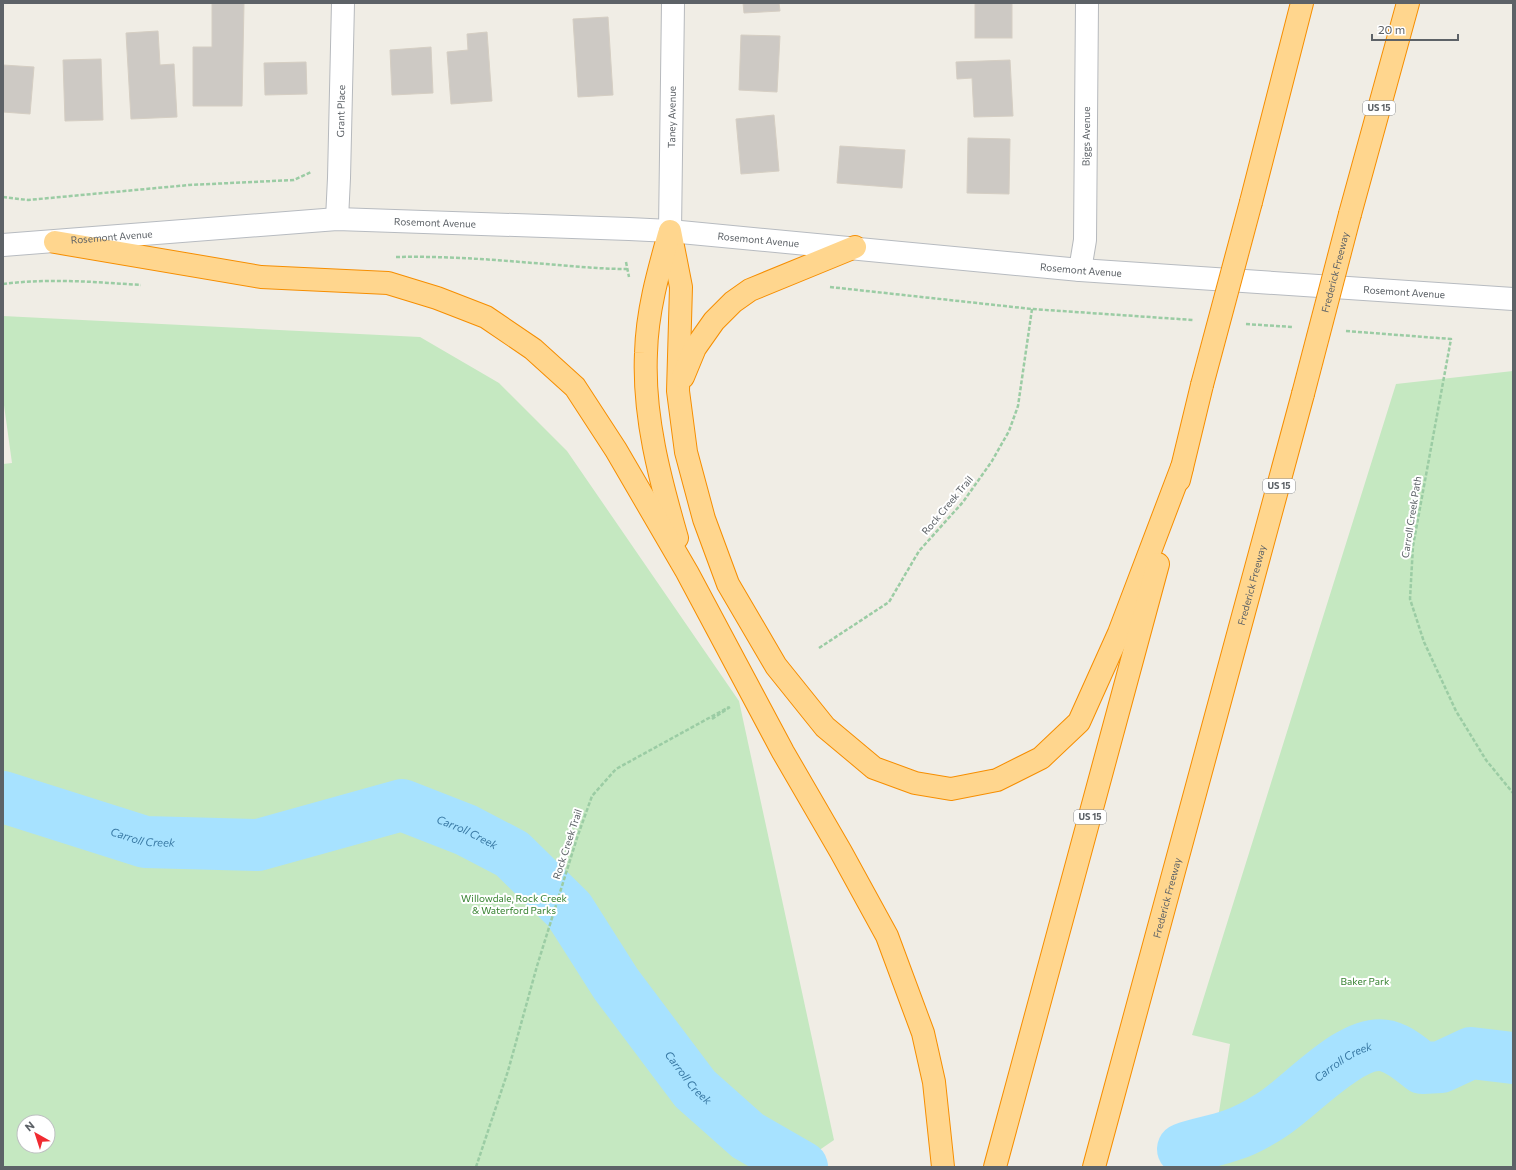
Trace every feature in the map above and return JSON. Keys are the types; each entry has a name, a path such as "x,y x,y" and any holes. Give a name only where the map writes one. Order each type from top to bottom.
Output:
{"highway":[{"name":"US 15","path":"995,1167 1143,625 1202,385 1302,3"},
{"name":"Frederick Freeway","path":"1094,1167 1304,394 1350,214 1408,3"},
{"path":"670,230 681,286 678,391 686,452 704,519 728,584 776,666 826,727 874,768 916,783 951,789 997,780 1041,758 1079,722 1119,633 1182,467"},
{"path":"670,230 653,296 646,353 649,420 664,494 688,572"},
{"path":"55,242 261,276 388,284 437,298 486,317 533,349 575,387 616,450 688,572 783,752 841,852 887,936 923,1033 934,1082 943,1167"},
{"path":"678,391 695,348 714,322 733,302 750,290 854,247"}],"main road":[{"name":"Grant Place","path":"336,219 340,178 343,3"},
{"name":"Taney Avenue","path":"670,230 673,3"},
{"name":"Biggs Avenue","path":"1080,270 1085,240 1087,3"},
{"name":"Rosemont Avenue","path":"3,245 336,219 670,230 1080,270 1513,299"}],"path":[{"path":"3,197 28,200 189,185 294,180 311,172"},
{"path":"389,257 429,256 533,263 591,269 627,269"},
{"path":"3,284 30,281 104,282 142,285"},
{"path":"835,288 1032,309 1198,320"},
{"name":"Rock Creek Trail","path":"818,648 889,602 919,551 963,502 992,461 1009,431 1018,406 1032,309"},
{"path":"1246,324 1301,328"},
{"name":"Carroll Creek Path","path":"1340,331 1451,338 1413,546 1410,599 1424,642 1456,711 1486,760 1513,793"},
{"name":"Rock Creek Trail","path":"476,1167 508,1071 537,966 577,838 592,796 616,769 733,705 712,719"}],"green space":[{"name":"Willowdale, Rock Creek & Waterford Parks","path":"3,316 420,337 499,383 567,451 739,701 834,1140 802,1162 802,1167 3,1167 3,464 12,463 3,398"},
{"name":"Baker Park","path":"1513,371 1513,1167 1210,1167 1230,1044 1192,1035 1396,384"}],"building":[{"path":"212,3 244,3 242,106 193,106 193,47 212,47"},
{"path":"743,3 779,3 780,11 744,13"},
{"path":"975,3 1012,3 1012,38 975,38"},
{"path":"608,17 613,95 578,97 573,19"},
{"path":"158,31 160,65 174,64 177,117 131,119 126,33"},
{"path":"487,32 492,101 451,104 447,52 468,50 467,34"},
{"path":"741,35 780,36 777,92 739,90"},
{"path":"431,47 433,93 392,95 390,50"},
{"path":"101,59 103,120 65,121 63,60"},
{"path":"1010,60 1013,116 974,117 972,78 957,79 956,62"},
{"path":"306,62 307,94 265,95 264,63"},
{"path":"3,65 34,67 30,114 3,112"},
{"path":"774,115 779,171 741,174 736,119"},
{"path":"968,138 1010,139 1009,194 967,193"},
{"path":"840,146 905,150 902,188 837,183"}],"waterway":[{"name":"Carroll Creek","path":"3,797 145,842 258,845 402,805 466,830 512,854 569,910 616,984 695,1089 748,1136 802,1167"},
{"name":"Carroll Creek","path":"1183,1149 1226,1137 1257,1124 1282,1108 1326,1071 1342,1060 1358,1051 1373,1046 1387,1046 1397,1050 1406,1055 1422,1068 1441,1067 1471,1053 1513,1058"}]}
